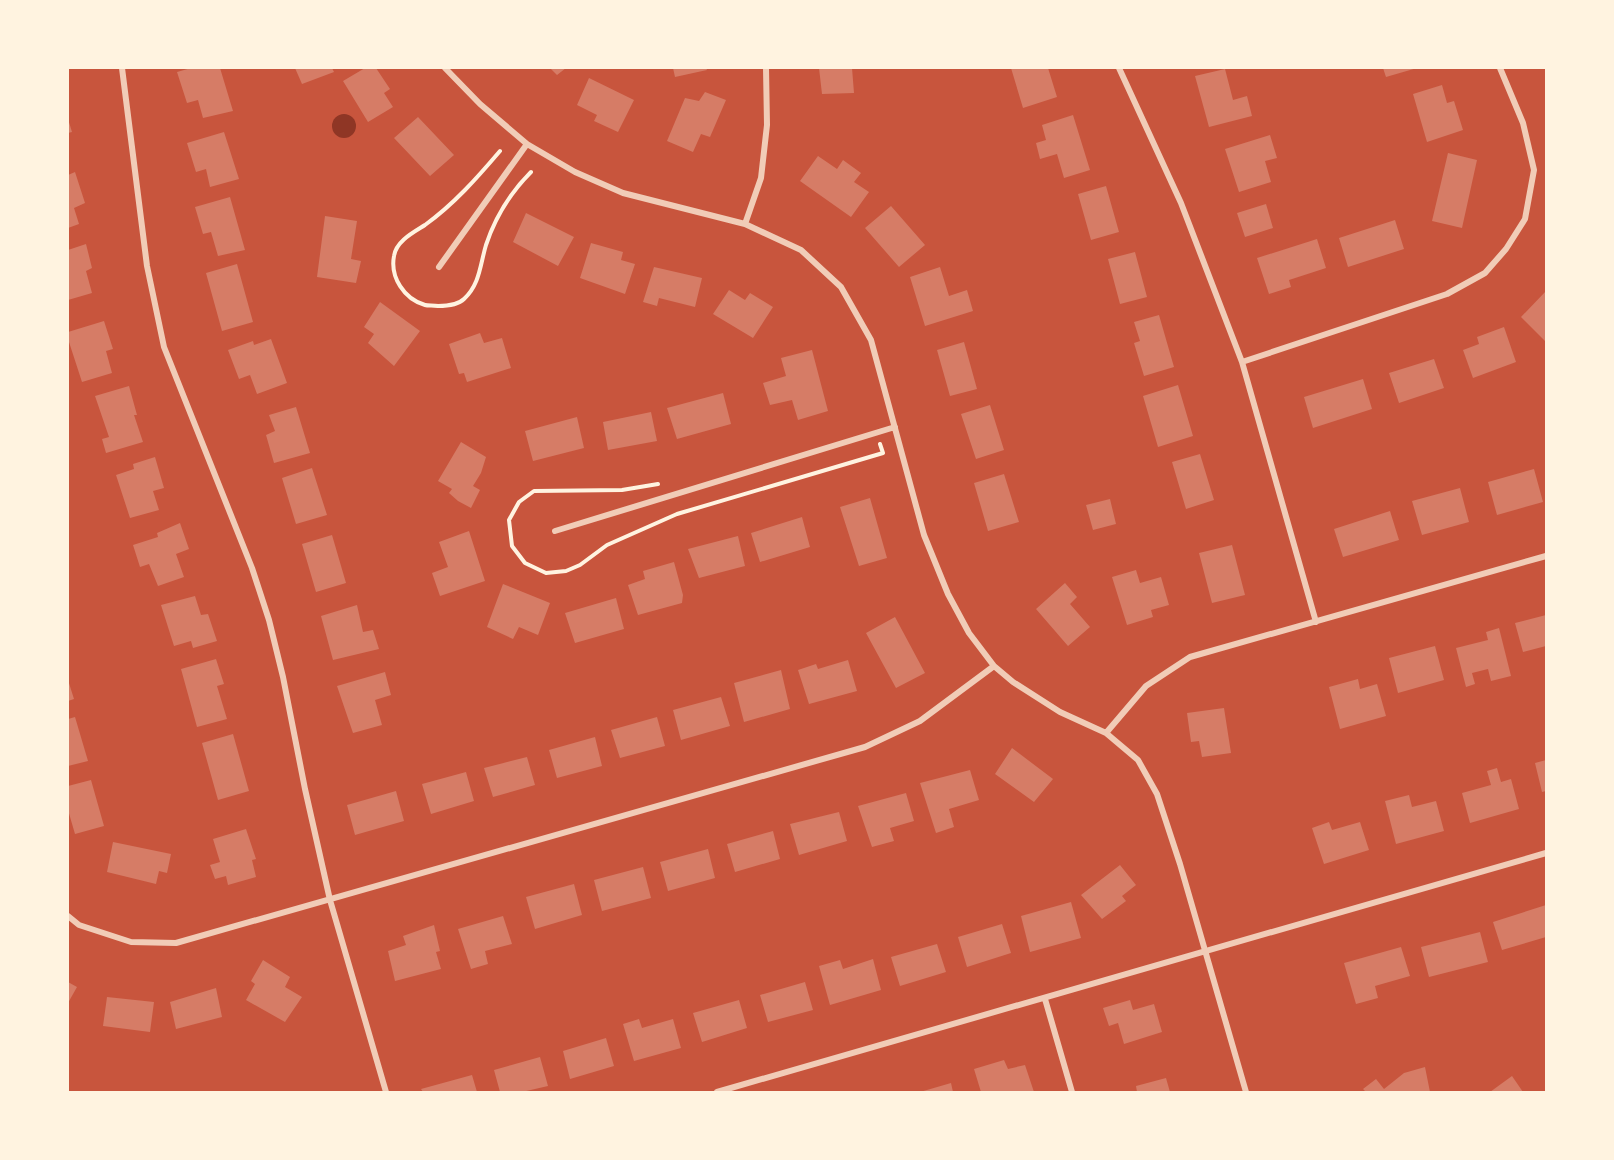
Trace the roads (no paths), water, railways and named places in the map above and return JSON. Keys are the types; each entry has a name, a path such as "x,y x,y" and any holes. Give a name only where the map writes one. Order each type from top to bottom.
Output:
{"street":[{"path":"122,68 147,266 164,347 252,568 269,620 330,900 386,1092"},
{"path":"446,68 480,104 527,144 575,172 623,193 745,224 801,250 841,287 871,340 924,535 948,594 969,633 994,666 1013,682 1060,712 1106,733 1138,760 1157,794 1180,864 1246,1092"},
{"path":"745,224 760,178 767,125 766,68"},
{"path":"1119,68 1181,202 1242,362 1316,622"},
{"path":"1242,362 1447,294 1485,273 1506,249 1525,219 1534,170 1522,123 1500,68"},
{"path":"439,267 527,144"},
{"path":"555,531 895,427"},
{"path":"1106,733 1146,686 1190,657 1546,556"},
{"path":"68,916 79,925 131,942 176,943 865,747 920,721 994,666"},
{"path":"717,1092 1546,853"},
{"path":"1045,999 1072,1092"}]}
